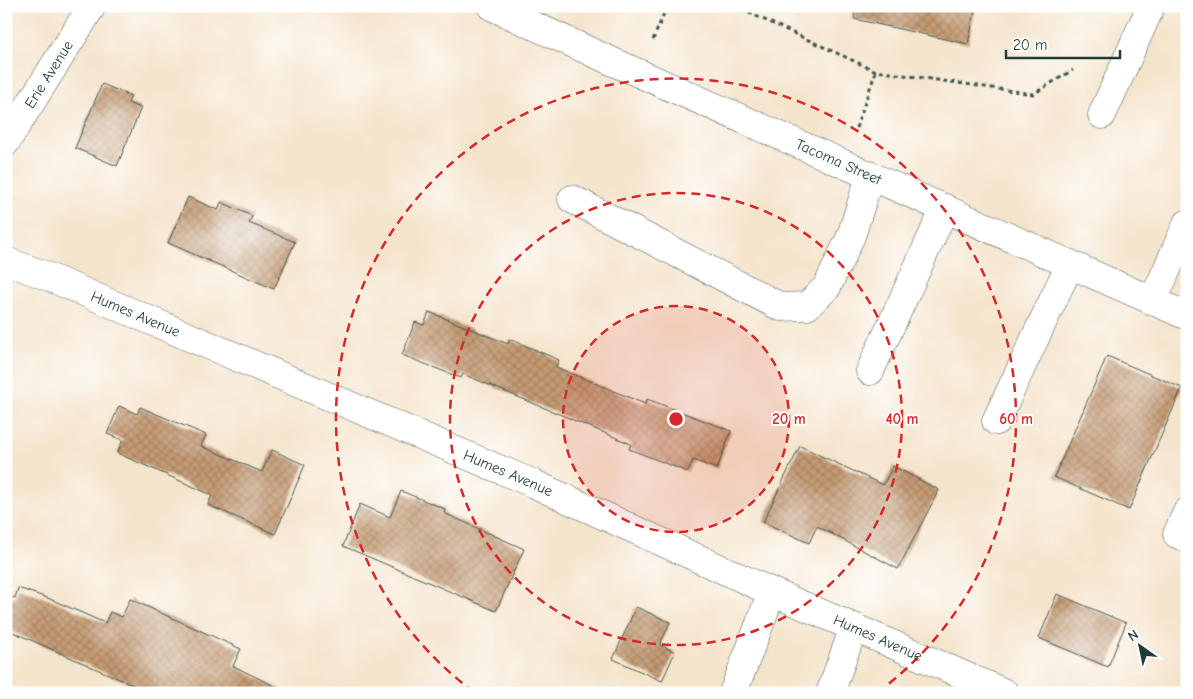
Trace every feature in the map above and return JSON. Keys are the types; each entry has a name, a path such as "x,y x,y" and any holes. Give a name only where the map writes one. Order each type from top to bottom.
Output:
{"street":[{"name":"Erie Avenue","path":"6,142 92,6"},
{"name":"Tacoma Street","path":"491,6 1187,316"},
{"path":"1102,114 1151,6"},
{"path":"572,198 781,307 807,306 827,286 851,236 870,176"},
{"path":"870,371 945,208"},
{"path":"1153,301 1187,224"},
{"name":"Humes Avenue","path":"6,261 53,279 532,483 772,592 1005,693"},
{"path":"996,421 1070,264"},
{"path":"1187,512 1177,534 1187,538"},
{"path":"733,693 772,592"},
{"path":"830,693 854,627"}],"path":[{"path":"653,40 667,6"},
{"path":"734,6 876,71 1033,94 1073,70"},
{"path":"856,128 876,71"}],"building":[{"path":"855,6 976,6 968,44 854,19"},
{"path":"102,84 131,96 128,103 141,108 117,166 75,148"},
{"path":"188,197 218,210 221,202 252,216 249,223 295,242 274,289 168,243"},
{"path":"429,312 508,344 510,339 559,360 556,367 645,404 647,399 731,431 717,469 693,460 688,472 629,449 631,444 463,374 461,378 402,355 415,322 424,325"},
{"path":"1107,356 1182,388 1129,510 1054,477"},
{"path":"119,406 137,414 140,407 206,435 201,446 262,472 272,450 305,465 275,534 208,505 212,495 117,453 123,440 107,434"},
{"path":"800,446 883,485 893,466 939,490 898,569 817,526 809,543 763,522"},
{"path":"401,491 445,509 444,513 524,549 496,611 343,546 360,504 390,517"},
{"path":"18,588 50,599 105,623 110,612 122,617 130,599 241,649 233,666 289,693 151,693 6,629 6,595 15,598"},
{"path":"1057,594 1126,623 1108,667 1039,638"},
{"path":"636,607 670,622 660,645 675,652 662,681 613,659"}]}
